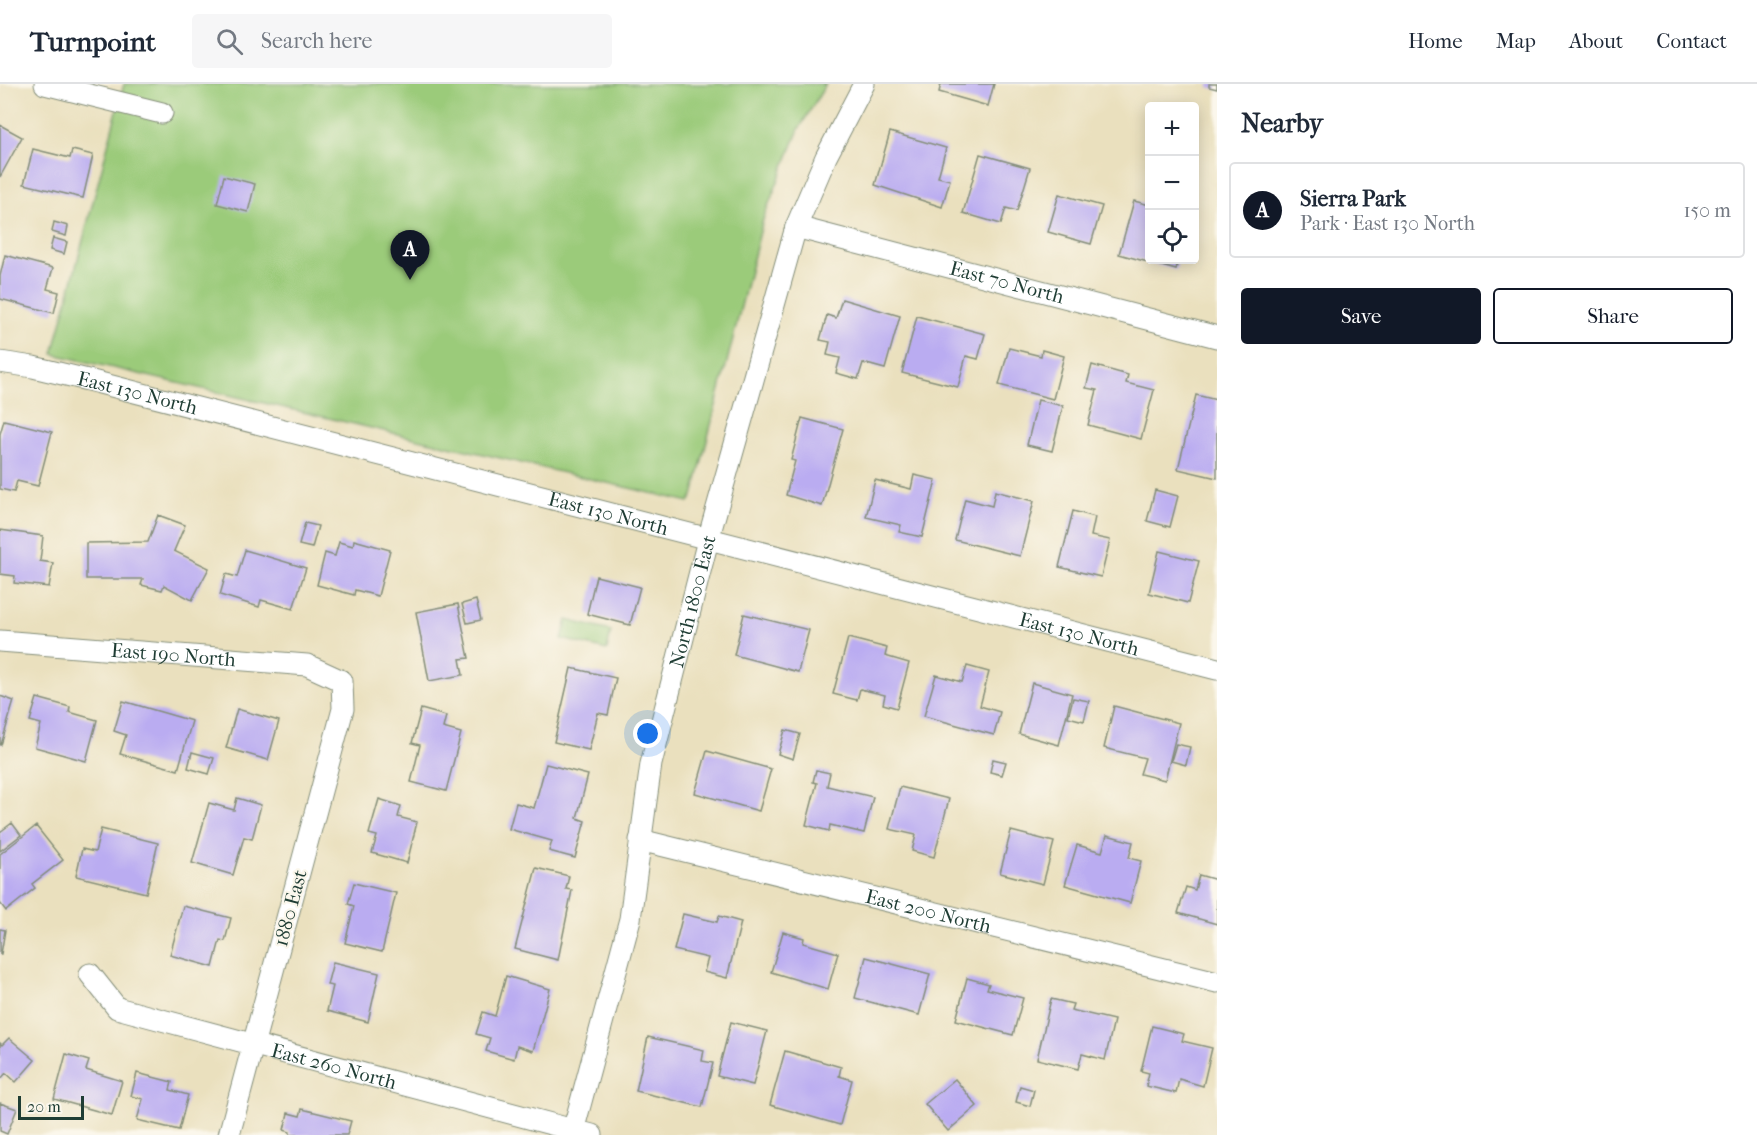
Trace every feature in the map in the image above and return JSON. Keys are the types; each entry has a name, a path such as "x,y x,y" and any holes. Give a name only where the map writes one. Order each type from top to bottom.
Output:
{"street":[{"path":"45,84 162,113"},
{"name":"North 1800 East","path":"579,1133 630,919 651,764 708,540 796,227 826,157 864,84"},
{"name":"East 70 North","path":"796,227 1217,337"},
{"name":"East 130 North","path":"0,362 33,367 103,384 1217,669"},
{"name":"East 190 North","path":"0,640 308,665 342,681"},
{"name":"1880 East","path":"229,1135 343,709 342,681"},
{"name":"East 200 North","path":"640,840 1217,982"},
{"name":"East 260 North","path":"90,974 117,1008 579,1133"}],"green space":[{"path":"124,84 826,84 799,129 764,216 693,496 689,502 53,354"},
{"path":"567,620 611,631 607,650 562,639"}],"building":[{"path":"941,84 994,84 988,106 939,92"},
{"path":"1209,84 1217,84 1217,89 1209,87"},
{"path":"0,125 22,137 0,177"},
{"path":"890,132 946,148 938,177 950,180 942,207 875,185"},
{"path":"33,149 70,158 72,150 93,155 83,198 24,184"},
{"path":"980,154 1030,168 1017,211 1006,208 1001,224 963,213"},
{"path":"224,176 255,184 248,212 217,204"},
{"path":"1059,194 1102,206 1091,244 1048,232"},
{"path":"1134,201 1145,204 1145,261 1119,254"},
{"path":"54,222 68,226 66,236 52,232"},
{"path":"53,238 67,242 64,254 50,250"},
{"path":"5,255 53,268 47,289 59,292 54,313 0,299 0,276"},
{"path":"1155,264 1177,264 1176,270"},
{"path":"842,299 900,316 885,369 863,363 858,379 836,373 840,358 827,355 830,342 820,340 827,315 836,318"},
{"path":"917,316 985,334 978,359 966,356 958,387 902,373"},
{"path":"1009,348 1041,356 1042,350 1064,356 1053,399 999,385"},
{"path":"1092,365 1128,375 1126,383 1154,390 1141,439 1088,425 1097,390 1086,388"},
{"path":"1196,395 1217,400 1217,478 1178,469"},
{"path":"1038,400 1063,406 1052,451 1027,445"},
{"path":"802,418 843,429 822,506 786,495 795,461 791,460"},
{"path":"4,420 52,432 38,486 17,481 14,492 0,489 0,434"},
{"path":"914,475 936,480 922,537 899,532 901,525 866,517 875,480 911,489"},
{"path":"1155,490 1178,496 1170,527 1147,521"},
{"path":"995,491 1034,501 1020,556 955,540 965,499 992,506"},
{"path":"1073,511 1095,517 1091,536 1110,540 1101,577 1059,567"},
{"path":"158,515 185,525 174,551 209,568 192,600 164,585 162,590 141,585 143,579 86,579 86,543 148,542"},
{"path":"305,523 318,526 312,548 299,545"},
{"path":"0,530 43,536 40,561 53,563 49,587 14,583 15,576 0,574"},
{"path":"354,540 390,550 378,596 355,590 354,595 317,585 325,553 335,556 339,542 353,546"},
{"path":"245,550 306,568 293,609 261,600 259,607 220,595 226,574 237,577"},
{"path":"1159,551 1199,561 1188,603 1149,593"},
{"path":"596,576 640,587 630,625 587,614"},
{"path":"476,600 481,620 467,623 462,604"},
{"path":"458,604 469,658 460,659 463,675 429,681 416,612"},
{"path":"744,614 809,630 798,672 734,655"},
{"path":"848,638 887,648 885,656 909,663 897,708 883,704 885,695 860,689 857,700 833,694"},
{"path":"967,666 989,672 980,706 1000,712 994,735 924,716 936,675 962,682"},
{"path":"571,668 616,678 608,715 598,713 589,750 554,742"},
{"path":"1032,683 1072,694 1059,745 1019,734"},
{"path":"0,696 14,701 1,745 0,745"},
{"path":"37,698 70,707 69,712 97,720 86,761 35,747 41,724 30,721"},
{"path":"1073,698 1089,701 1084,721 1068,717"},
{"path":"123,701 192,721 178,770 120,754 126,735 114,731"},
{"path":"1114,706 1179,723 1165,780 1140,774 1145,758 1104,748"},
{"path":"237,709 279,721 268,760 226,748"},
{"path":"421,709 446,716 443,728 461,733 446,791 411,782 420,745 412,743"},
{"path":"785,730 800,734 793,759 778,754"},
{"path":"1176,744 1190,747 1186,765 1171,761"},
{"path":"707,751 771,769 759,811 695,793"},
{"path":"192,752 214,758 209,774 188,768"},
{"path":"993,759 1006,762 1002,775 990,772"},
{"path":"546,764 588,775 577,818 585,821 575,858 549,851 552,841 509,829 516,803 534,808"},
{"path":"816,770 830,773 827,786 873,797 864,833 830,825 829,831 806,825 817,783 813,782"},
{"path":"900,787 949,799 934,857 912,851 916,835 889,829"},
{"path":"237,798 261,805 252,839 244,837 233,875 192,863 209,803 234,810"},
{"path":"379,799 401,806 398,817 417,822 407,863 372,853 377,836 369,834"},
{"path":"12,823 21,835 0,851 0,832"},
{"path":"36,826 63,860 32,884 35,888 6,911 0,903 0,854"},
{"path":"101,829 158,843 146,893 76,876 82,849 95,852"},
{"path":"1011,831 1054,842 1043,884 1000,873"},
{"path":"1107,835 1133,842 1129,858 1141,861 1130,903 1065,885 1077,845 1102,852"},
{"path":"536,868 569,876 566,889 572,890 558,960 515,949"},
{"path":"1199,875 1217,880 1217,924 1178,913 1186,887 1195,890"},
{"path":"354,883 396,893 382,952 345,943 354,906 348,904"},
{"path":"183,906 231,918 225,941 220,940 213,967 170,955"},
{"path":"683,914 717,922 719,916 741,922 727,978 704,972 708,958 674,950"},
{"path":"0,929 5,930 1,954 0,954"},
{"path":"783,932 804,938 803,943 838,953 828,989 771,972"},
{"path":"866,957 930,974 919,1015 855,998"},
{"path":"333,962 379,973 368,1022 327,1011 333,986 327,985"},
{"path":"506,976 550,989 533,1051 517,1046 514,1059 486,1051 490,1038 476,1034 483,1012 495,1016"},
{"path":"967,978 989,984 987,989 1023,998 1013,1035 956,1020"},
{"path":"1051,999 1073,1004 1071,1010 1114,1020 1105,1060 1082,1054 1078,1069 1037,1059"},
{"path":"731,1022 767,1031 753,1085 717,1076"},
{"path":"1152,1026 1184,1034 1182,1041 1212,1048 1203,1086 1179,1079 1176,1093 1146,1086 1149,1073 1141,1071"},
{"path":"648,1037 704,1050 702,1061 713,1063 702,1107 636,1091"},
{"path":"9,1038 35,1060 16,1082 6,1073 0,1080 0,1043 2,1045"},
{"path":"785,1051 841,1067 839,1076 852,1080 840,1125 770,1105"},
{"path":"66,1054 89,1061 86,1070 122,1081 112,1115 54,1099"},
{"path":"137,1073 172,1082 170,1090 188,1095 179,1130 137,1120 143,1099 131,1096"},
{"path":"955,1079 977,1106 948,1131 925,1104"},
{"path":"1020,1086 1034,1090 1030,1106 1016,1102"},
{"path":"0,1103 17,1109 7,1134 0,1131"},
{"path":"302,1109 351,1121 347,1135 290,1135 290,1132 284,1130 288,1113 300,1116"}],"place":[{"name":"Sierra Park","path":"410,280"}]}
